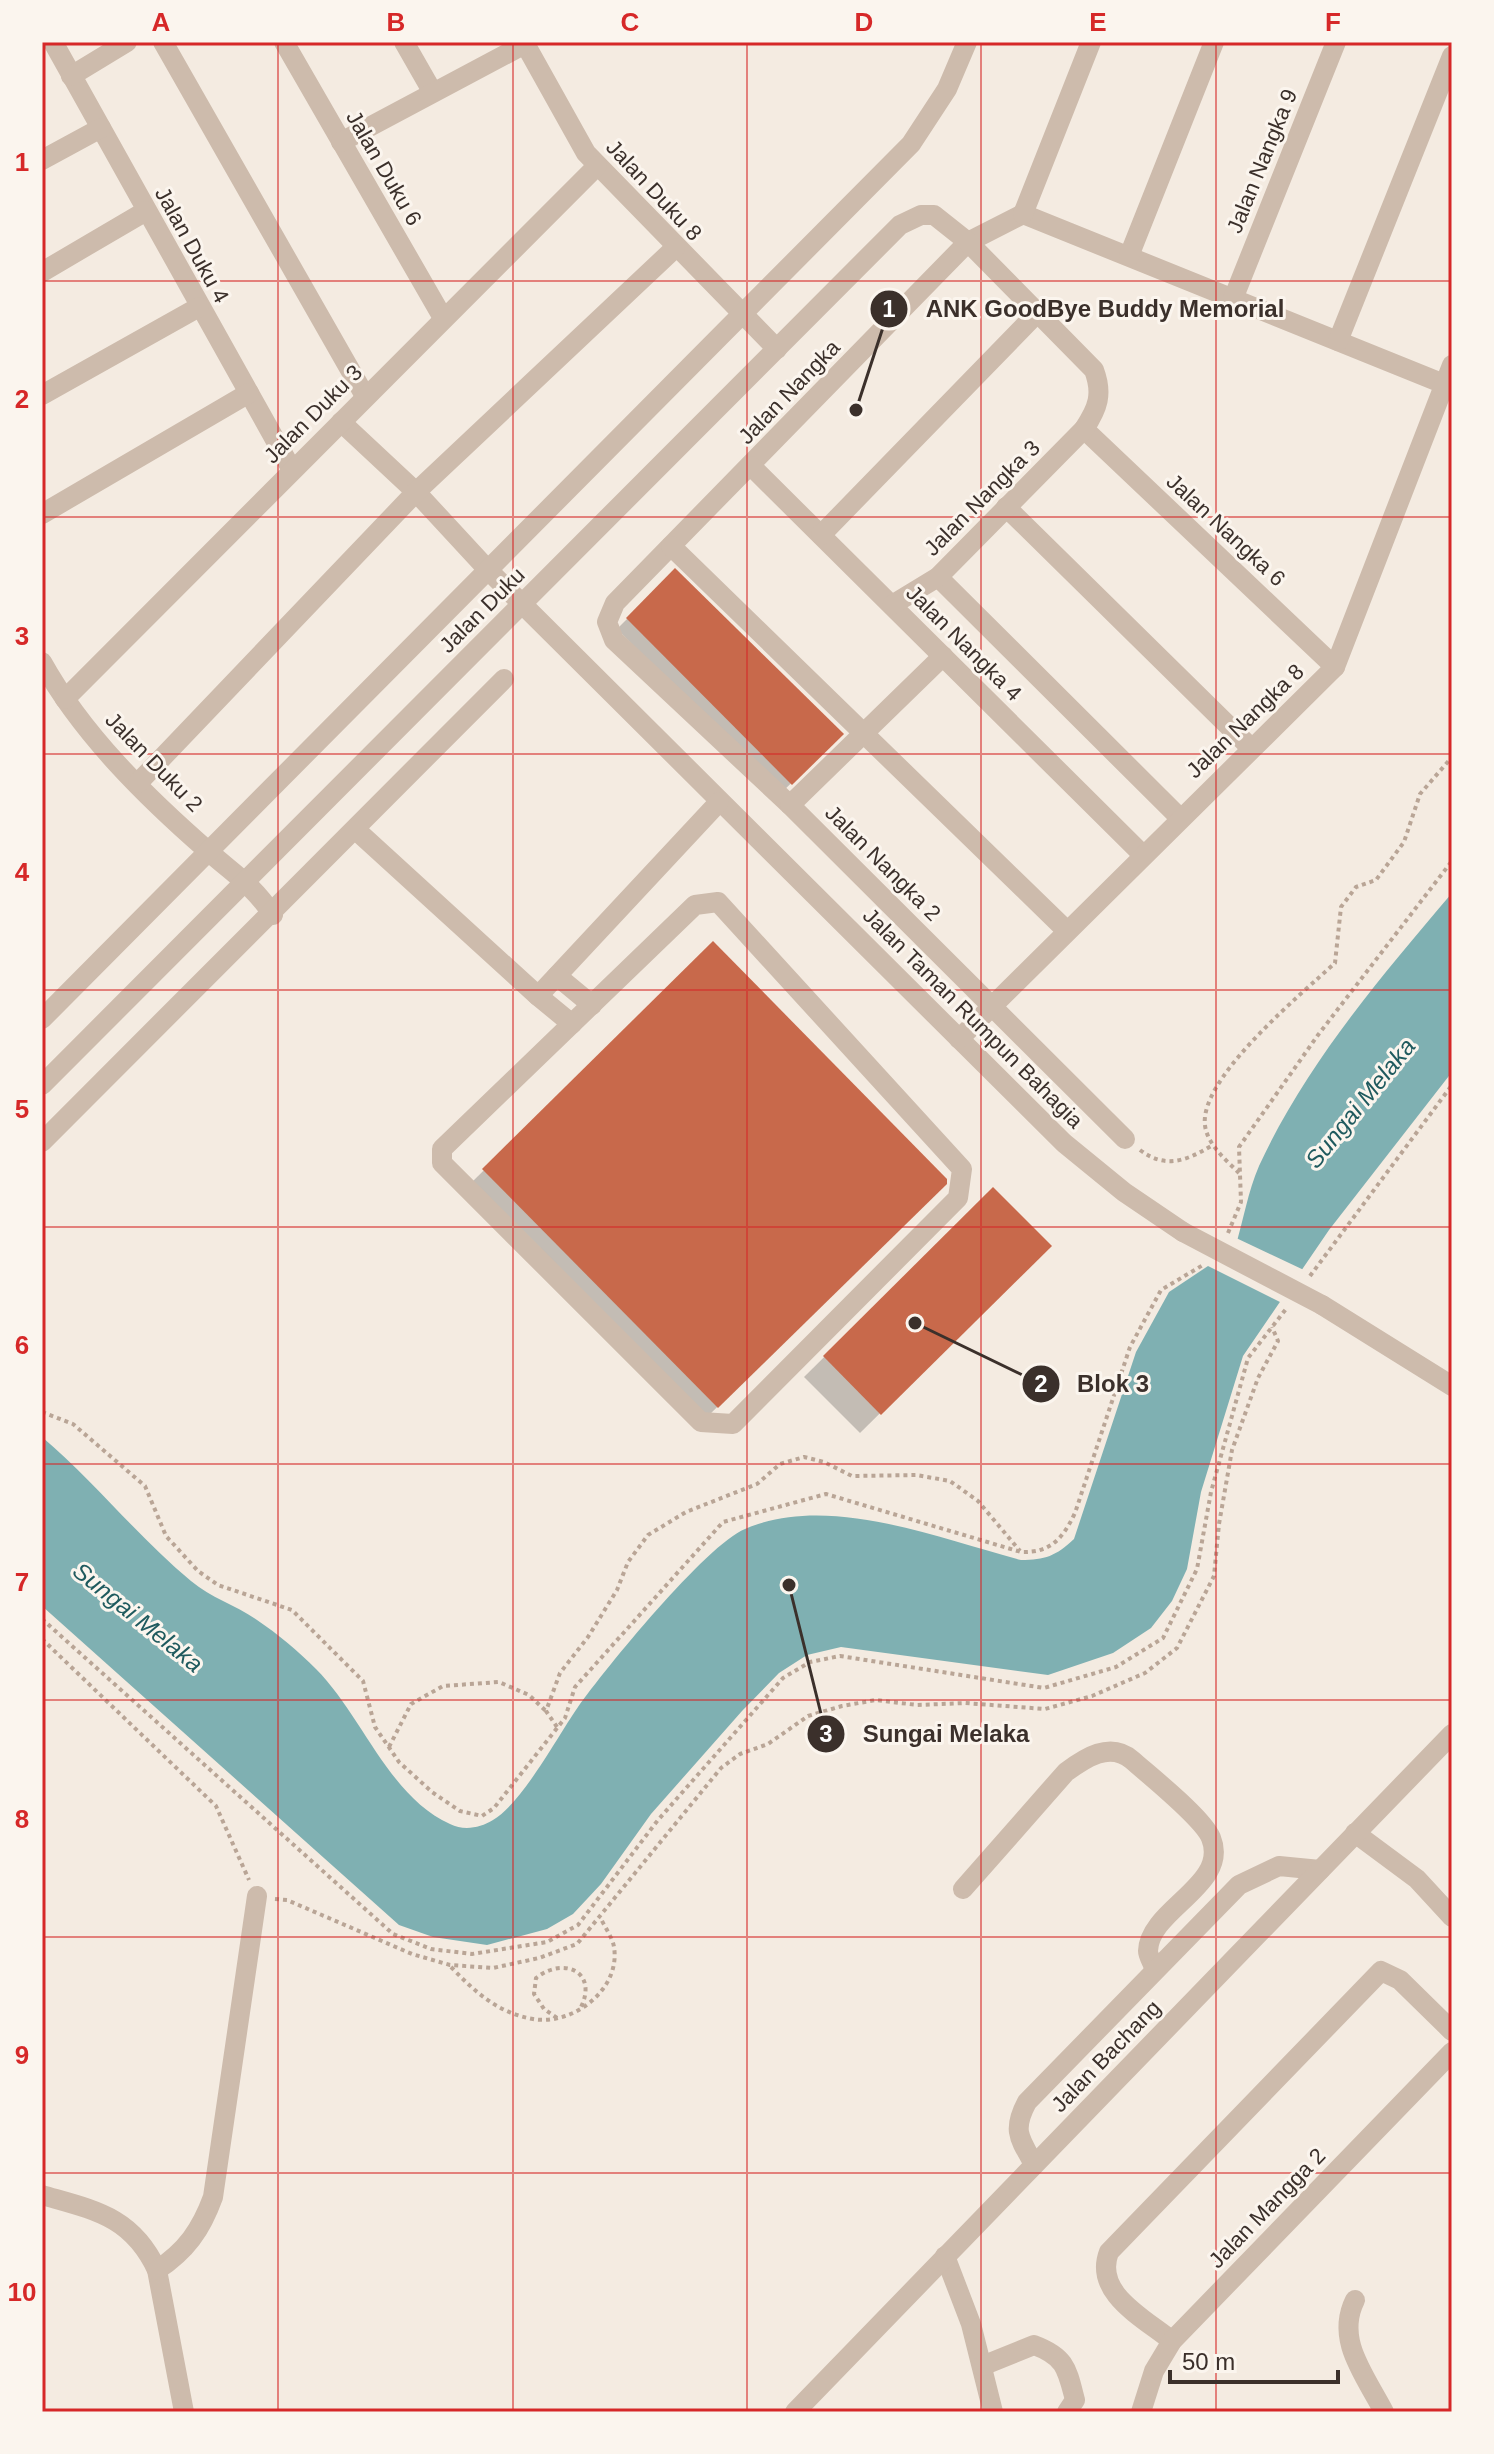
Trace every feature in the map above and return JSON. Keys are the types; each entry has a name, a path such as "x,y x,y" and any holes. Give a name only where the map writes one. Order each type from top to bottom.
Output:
{"street":[{"name":"Jalan Duku 4","path":"53,42 292,470"},
{"path":"71,76 127,42"},
{"path":"163,42 365,396"},
{"name":"Jalan Duku 6","path":"284,42 443,318"},
{"path":"404,42 432,91"},
{"path":"42,1019 911,144 947,89 967,42"},
{"path":"1091,42 1023,214 1338,341 1448,374"},
{"path":"1129,256 1214,42"},
{"name":"Jalan Nangka 9","path":"1233,299 1336,42"},
{"path":"1338,341 1452,53 1445,42"},
{"path":"341,142 524,43"},
{"name":"Jalan Duku 8","path":"524,43 586,153 675,248 777,349"},
{"path":"42,160 101,128"},
{"name":"Jalan Duku 3","path":"65,699 597,166"},
{"path":"42,272 146,211"},
{"name":"Jalan Nangka","path":"607,622 615,603 968,242 1023,214"},
{"name":"Jalan Duku","path":"47,1073 248,881 900,225 921,215 934,215 968,242"},
{"path":"968,242 1094,370 1101,390 1090,420"},
{"path":"138,783 416,492 675,248"},
{"path":"42,395 199,307"},
{"path":"821,535 1038,312"},
{"name":"Jalan Nangka 8","path":"959,1039 1250,747 1335,667 1448,374"},
{"path":"42,514 249,393"},
{"name":"Jalan Nangka 3","path":"892,605 938,577 1090,420"},
{"name":"Jalan Nangka 6","path":"1090,420 1335,667"},
{"name":"Jalan Taman Rumpun Bahagia","path":"341,422 416,492 489,571 1064,1143 1124,1192 1183,1232 1322,1305 1452,1386"},
{"name":"Jalan Nangka 4","path":"751,466 1143,855"},
{"path":"1006,507 1250,747"},
{"path":"671,546 1067,931"},
{"path":"938,577 1180,818"},
{"name":"Jalan Nangka 2","path":"607,622 614,640 790,805 1125,1139"},
{"path":"790,805 943,656"},
{"name":"Jalan Duku 2","path":"42,662 85,727 208,851 248,881 273,915"},
{"path":"42,1142 273,915 504,679"},
{"path":"538,996 719,802"},
{"path":"356,830 572,1024"},
{"path":"718,902 962,1169 958,1198 733,1424 701,1422 442,1163 442,1149 572,1024 695,905 718,902"},
{"path":"557,976 592,1005"},
{"name":"Jalan Bachang","path":"795,2412 1452,1734"},
{"path":"963,1889 1066,1772 1085,1757 1106,1751 1127,1756 1210,1835 1215,1854 1210,1870 1154,1932 1148,1951 1154,1968"},
{"path":"1355,1833 1399,1863 1452,1917"},
{"path":"1034,2164 1019,2139 1018,2120 1027,2102 1154,1968 1239,1885 1260,1872 1279,1866 1320,1870"},
{"path":"157,2270 190,2244 204,2223 213,2197 257,1896"},
{"path":"1172,2341 1115,2295 1106,2281 1103,2267 1109,2252 1381,1971 1400,1980 1452,2031"},
{"name":"Jalan Mangga 2","path":"1141,2412 1154,2371 1172,2341 1452,2052"},
{"path":"42,2195 112,2217 147,2249 157,2270 184,2412"},
{"path":"945,2256 971,2324 993,2412"},
{"path":"1355,2300 1345,2319 1346,2337 1384,2412"},
{"path":"982,2366 1034,2345 1054,2353 1067,2369 1075,2400 1067,2412"}],"path":[{"path":"1240,1174 1212,1145 1204,1119 1213,1091 1274,1019 1335,963 1341,907 1356,887 1376,880 1386,868 1404,842 1420,794 1452,757"},
{"path":"1226,1236 1241,1202 1239,1147 1318,1035 1452,861"},
{"path":"1315,1268 1452,1085"},
{"path":"1125,1139 1153,1160 1185,1162 1212,1145"},
{"path":"42,1412 73,1424 145,1486 166,1536 198,1571 218,1585 292,1610 363,1681 375,1727 389,1747 432,1792 460,1811 482,1816 494,1808 565,1718 575,1687 723,1522 826,1494 1021,1552 1039,1553 1065,1533 1075,1513 1130,1347 1161,1290 1201,1267"},
{"path":"42,1619 393,1934 431,1949 472,1954 547,1942 578,1925 668,1808 783,1678 810,1662 840,1656 1044,1688 1116,1667 1163,1638 1197,1569 1211,1492 1248,1358 1287,1307"},
{"path":"42,1639 216,1806 257,1896 287,1900 412,1954 450,1965 493,1968 539,1958 577,1944 601,1919 686,1806 721,1768 740,1754 768,1744 808,1716 876,1700 917,1705 965,1703 1045,1709 1092,1696 1145,1673 1177,1648 1214,1576 1232,1450 1258,1378 1278,1341 1272,1327"},
{"path":"546,1711 560,1673 588,1637 617,1590 628,1562 648,1535 686,1512 757,1484 780,1464 804,1457 824,1462 852,1476 916,1475 950,1481 978,1501 1021,1552"},
{"path":"389,1747 411,1704 443,1686 499,1682 529,1695 557,1727"},
{"path":"450,1965 479,1997 493,2005 533,2019 559,2019 588,2005 607,1985 615,1948 601,1919"},
{"path":"559,2019 544,2009 534,1994 536,1978 550,1967 568,1967 584,1981 587,1995 580,2009"}],"water":[{"path":"1452,893 1452,1072 1329,1230 1243,1356 1201,1492 1187,1569 1172,1601 1151,1628 1113,1653 1048,1675 841,1647 807,1655 779,1673 742,1711 651,1814 601,1884 573,1914 547,1929 487,1945 433,1937 399,1925 42,1606 42,1437 191,1581 257,1620 302,1656 332,1688 377,1754 410,1795 450,1824 466,1828 493,1820 516,1799 578,1707 632,1638 706,1558 745,1529 777,1519 847,1517 919,1531 1021,1560 1044,1558 1056,1553 1074,1539 1136,1352 1169,1292 1235,1248 1259,1166 1299,1092 1346,1023"}],"pier":[{"path":"1234,1237 1306,1271 1284,1304 1204,1264 1232,1246"}],"building":[{"path":"675,568 844,734 792,785 626,618"},
{"path":"713,941 947,1179 947,1184 718,1408 482,1169"},
{"path":"993,1187 1052,1246 881,1415 823,1356"}],"place":[{"name":"ANK GoodBye Buddy Memorial","path":"856,410"},
{"name":"Blok 3","path":"915,1323"},
{"name":"Sungai Melaka","path":"789,1585"}]}
